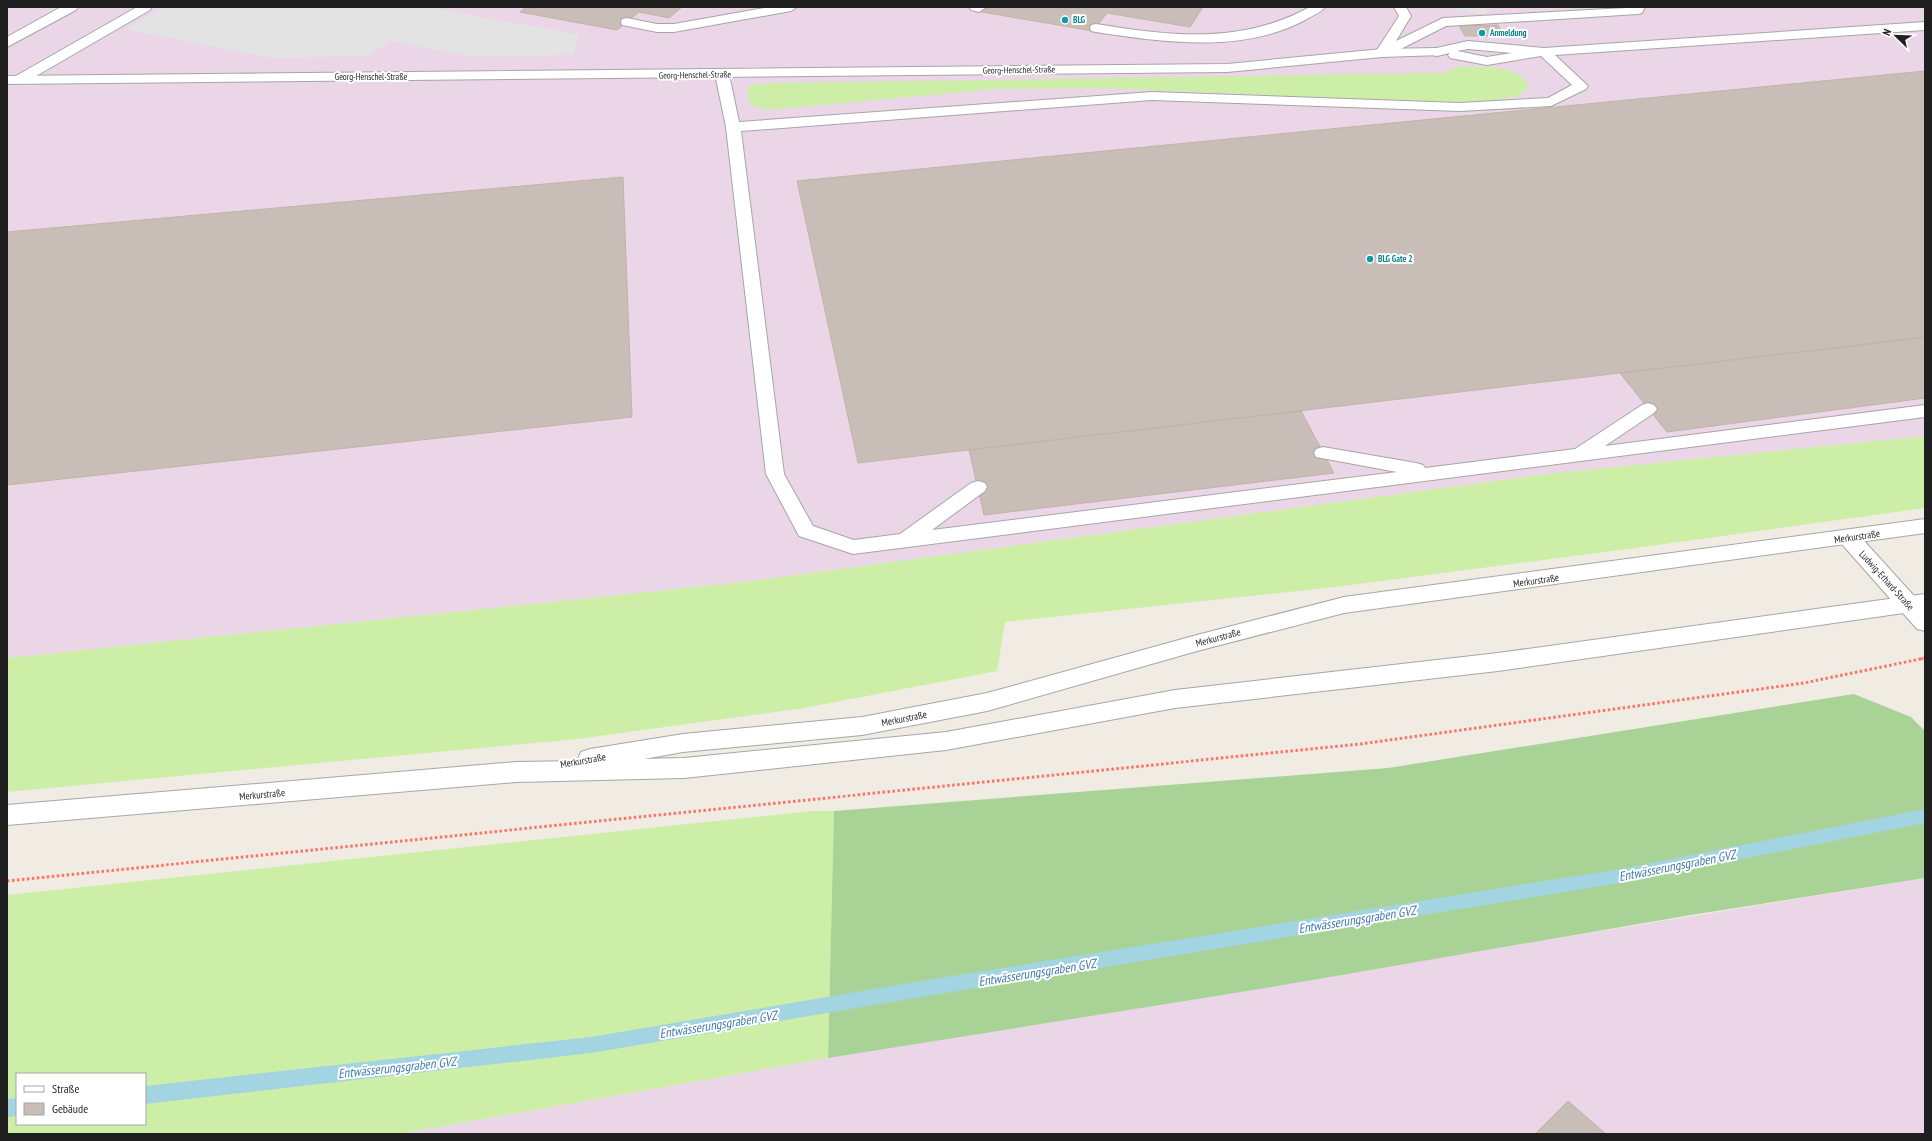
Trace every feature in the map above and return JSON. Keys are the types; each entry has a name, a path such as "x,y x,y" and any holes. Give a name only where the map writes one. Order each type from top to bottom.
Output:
{"street":[{"path":"7,43 71,7"},
{"name":"Georg-Henschel-Straße","path":"13,80 1227,68 1382,53 1437,52"},
{"name":"Merkurstraße","path":"516,772 683,743 862,726 987,702 1197,643 1344,605 1925,526"},
{"name":"Ludwig-Erhard-Straße","path":"1848,537 1917,603 1925,623"},
{"name":"Merkurstraße","path":"7,815 516,772 684,768 946,740 1175,699 1498,662 1917,603"}],"lane":[{"path":"13,80 146,7"},
{"path":"627,22 657,28 674,28 791,7"},
{"path":"1096,28 1149,37 1191,39 1233,36 1275,28 1319,7"},
{"path":"1382,53 1405,16 1400,7"},
{"path":"1483,20 1488,7"},
{"path":"1382,53 1443,22 1483,20 1564,11 1638,10 1639,7"},
{"path":"1437,52 1487,61 1544,52 1925,26"},
{"path":"733,127 1152,96 1460,106 1551,102 1581,86 1544,52"},
{"path":"722,74 733,127 774,474 806,531 852,547 1925,411"},
{"path":"1578,455 1648,409"},
{"path":"1323,454 1438,472"},
{"path":"906,540 978,486"}],"path":[{"path":"7,881 411,838 1360,744 1804,683 1925,658"}],"shaded area":[{"path":"7,7 1925,7 1925,436 1555,473 735,583 7,658"},
{"path":"163,7 428,7 579,35 572,55 467,56 390,41 368,56 273,58 125,29"},
{"path":"1445,7 1488,7 1485,15"},
{"path":"1925,878 1925,1134 399,1134 828,1058"}],"green space":[{"path":"1456,67 1494,67 1504,69 1520,76 1527,82 1526,90 1518,96 1469,104 1107,88 995,89 778,109 761,109 750,104 747,89 752,85 776,83 1445,73"},
{"path":"1925,436 1925,508 1636,548 1335,587 1005,622 997,671 804,708 577,739 7,792 7,658 735,583 1555,473"},
{"path":"1854,694 1911,717 1925,731 1925,878 1691,915 1266,988 828,1058 834,811 1388,768"},
{"path":"812,811 834,811 828,1058 399,1134 7,1134 7,895"}],"building":[{"path":"526,7 682,7 669,18 639,12 617,30 520,12"},
{"name":"BLG","path":"980,7 1203,7 1190,27 1107,13 1093,31 976,11"},
{"name":"Anmeldung","path":"1498,25 1504,36 1465,36 1459,26"},
{"name":"BLG Gate 2","path":"1925,71 1925,337 858,463 797,181"},
{"path":"623,177 632,417 7,485 7,232"},
{"path":"1923,338 1925,340 1925,398 1667,432 1620,373"},
{"path":"1301,411 1334,473 984,515 969,450"},
{"path":"1568,1101 1606,1134 1535,1134"}],"waterway":[{"name":"Entwässerungsgraben GVZ","path":"146,1095 591,1045 927,988 1626,875 1925,816"},
{"name":"Entwässerungsgraben GVZ","path":"7,1108 16,1107"}],"place":[{"name":"BLG","path":"1065,20"},
{"name":"Anmeldung","path":"1482,33"},
{"name":"BLG Gate 2","path":"1370,259"}]}
